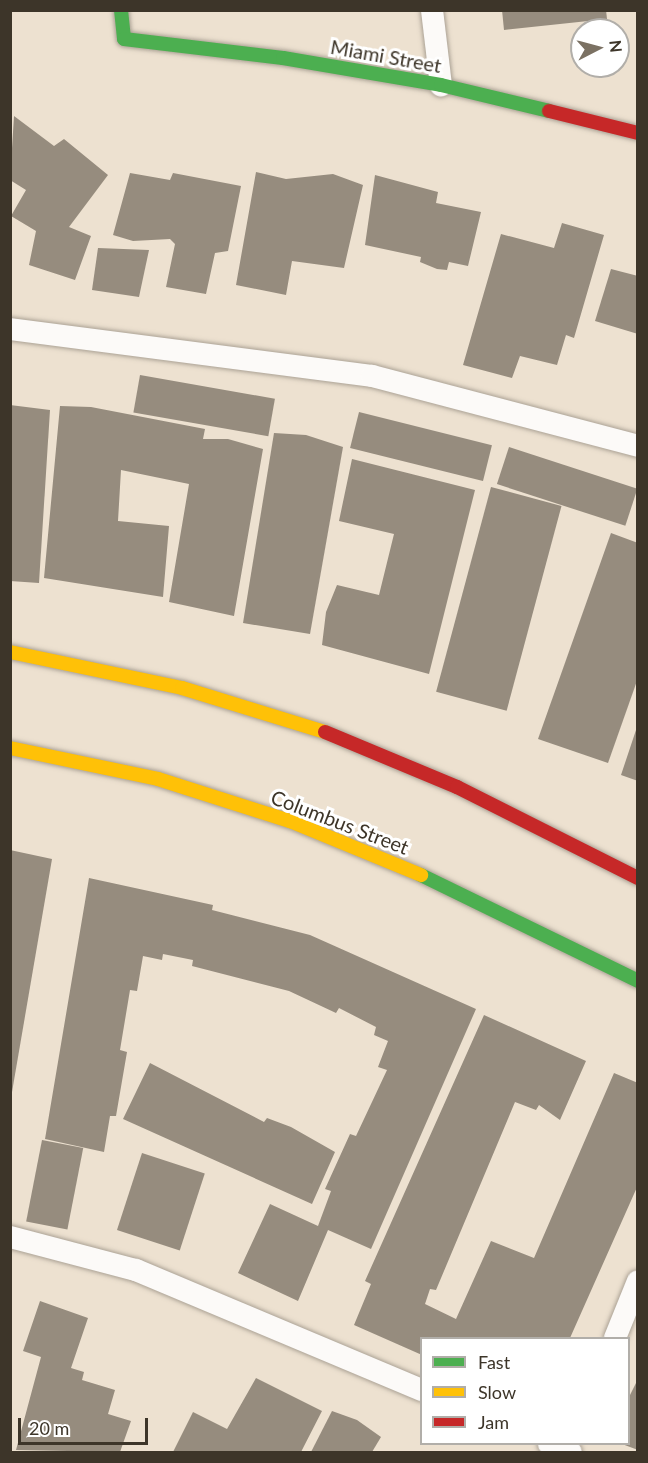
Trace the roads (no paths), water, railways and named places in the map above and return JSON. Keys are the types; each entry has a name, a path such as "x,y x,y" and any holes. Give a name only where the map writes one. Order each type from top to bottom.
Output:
{"main road":[{"name":"Miami Street","path":"121,10 124,39 283,58 441,85 638,133"},
{"path":"10,652 182,687 322,731 457,787 638,878"},
{"name":"Columbus Street","path":"10,748 158,779 290,820 417,873 638,981"}],"lane":[{"path":"432,10 441,85"},
{"path":"10,329 372,376 638,446"},
{"path":"10,1237 136,1270 420,1389"},
{"path":"615,1337 638,1281"},
{"path":"554,1445 571,1452"}]}
